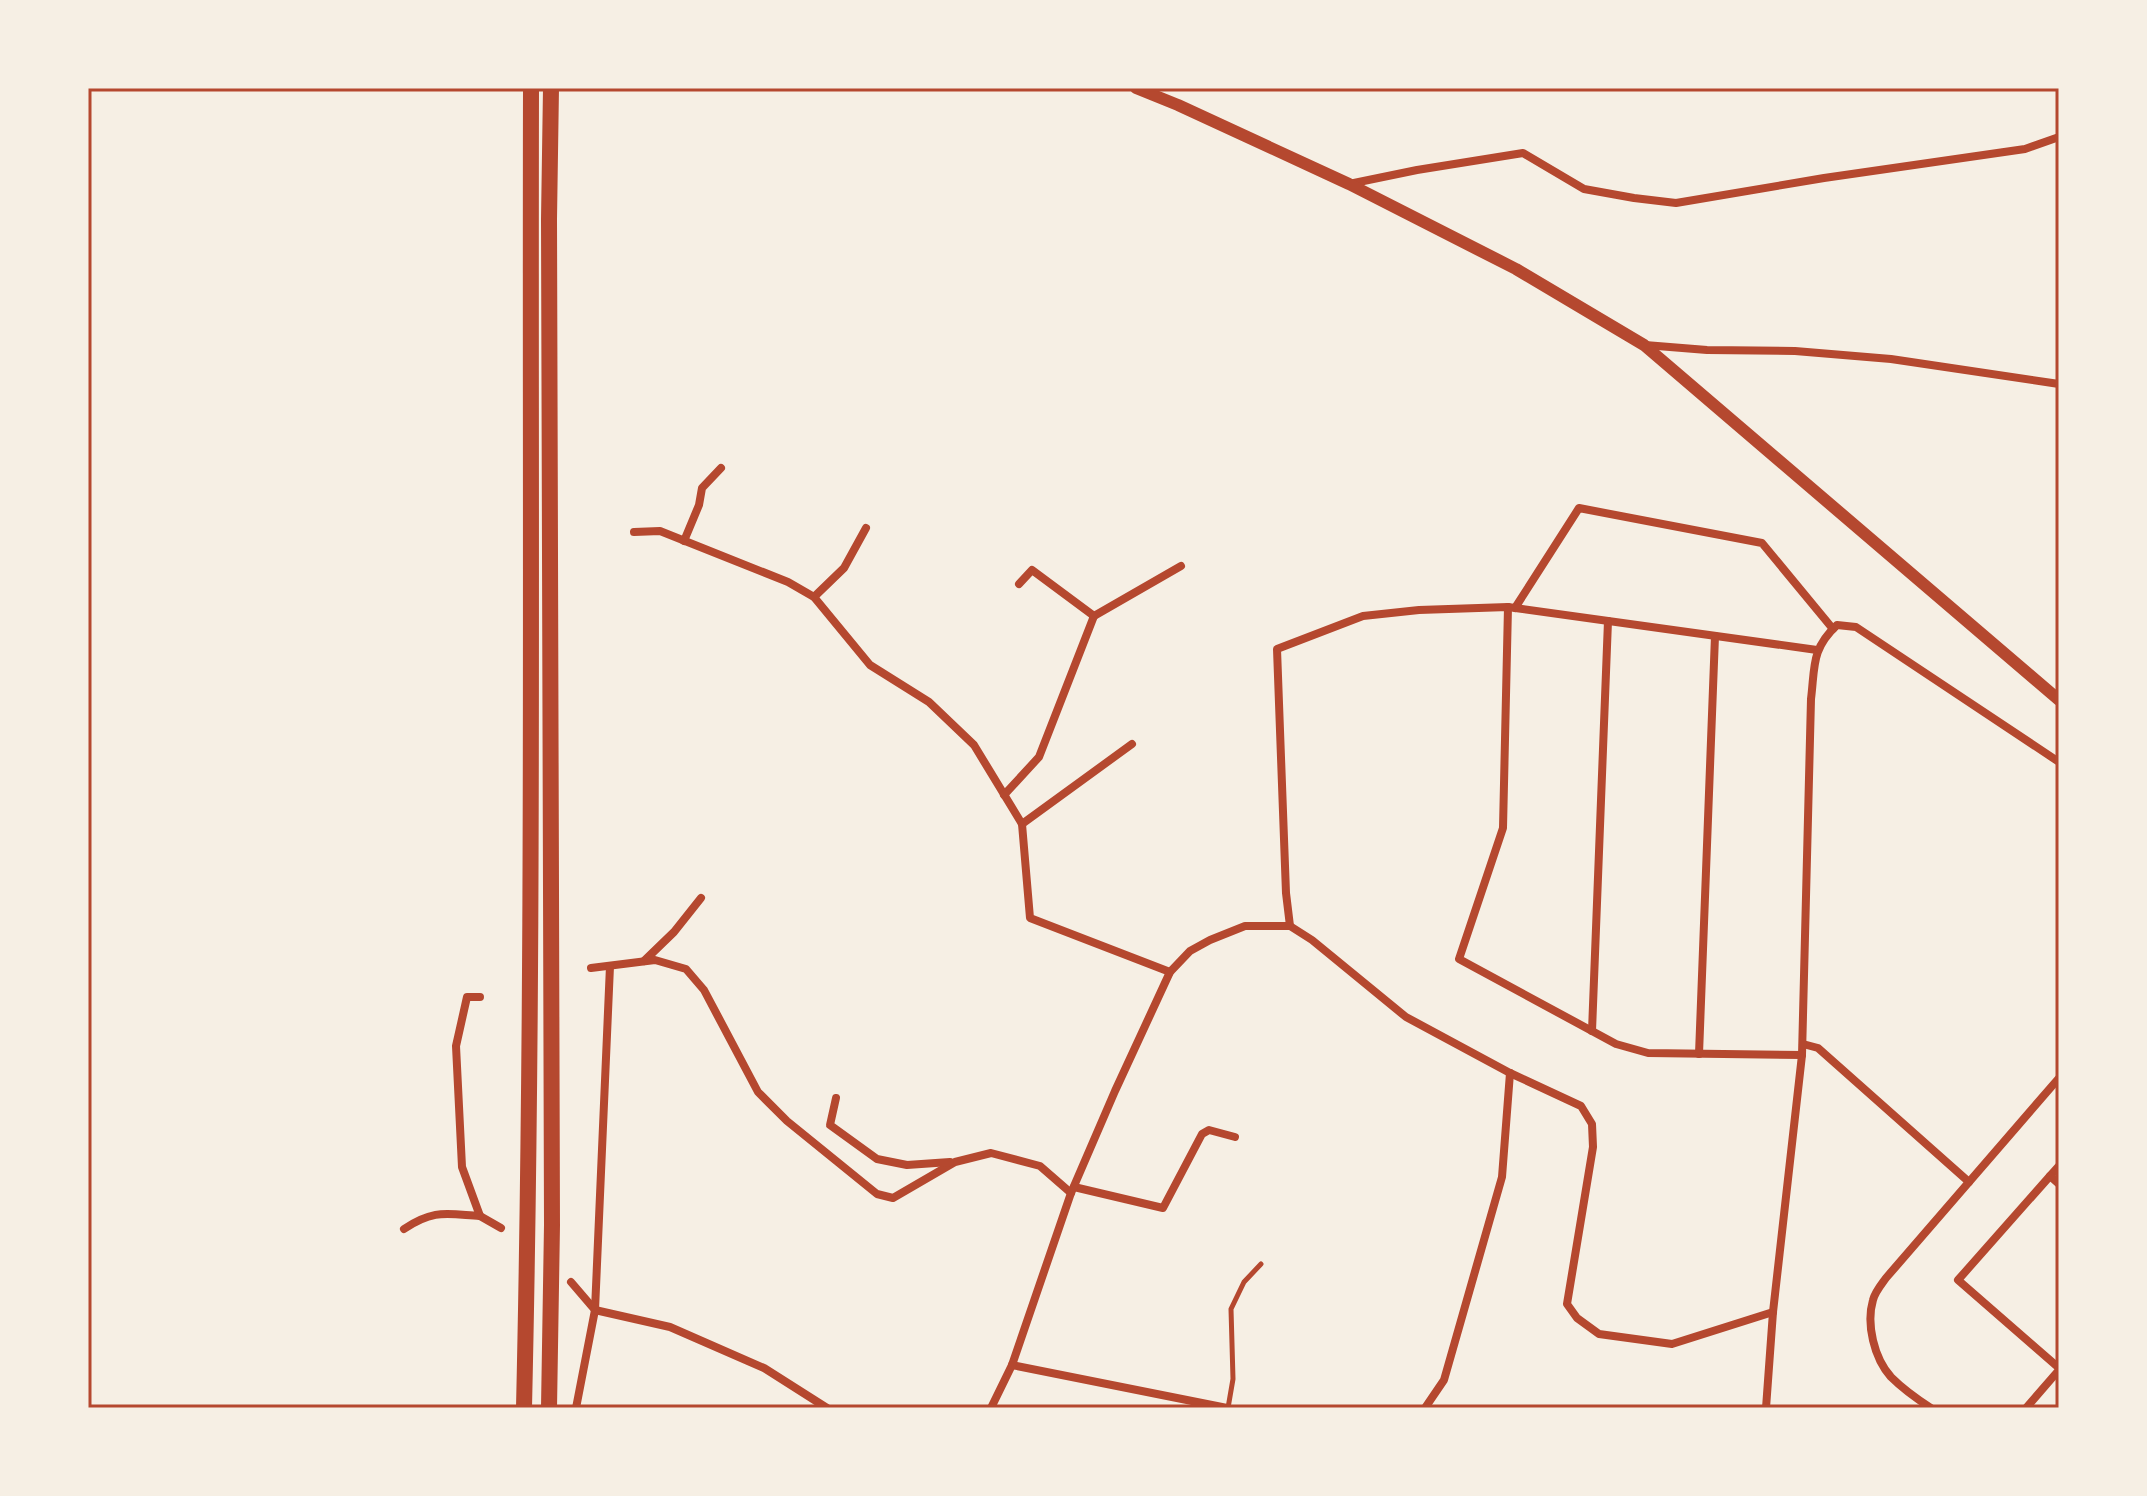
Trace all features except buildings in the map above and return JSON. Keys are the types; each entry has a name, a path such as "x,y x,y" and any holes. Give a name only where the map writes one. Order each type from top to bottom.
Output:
{"main road":[{"path":"524,1408 531,873 531,88"},
{"path":"549,1408 552,1225 551,88"}],"street":[{"path":"1136,88 1349,184 1516,269 1644,345 2059,700"},
{"path":"1349,184 1523,153 1584,189 1676,203 2025,149 2059,137"},
{"path":"1644,345 1707,350 1795,351 1891,359 2059,384"},
{"path":"684,541 699,505 702,488 721,468"},
{"path":"1802,1055 1648,1053 1616,1044 1459,959 1503,828 1512,607 1579,508 1762,543 1833,629"},
{"path":"814,597 844,568 866,528"},
{"path":"634,532 660,531 788,582 814,597 870,665 929,702 974,745 1022,824 1030,918 1170,972"},
{"path":"1004,795 1039,757 1094,616 1181,566"},
{"path":"1019,584 1032,570 1094,616"},
{"path":"1290,926 1286,893 1277,649 1363,616 1419,610 1512,607 1817,650"},
{"path":"1592,1031 1608,621"},
{"path":"1766,1408 1773,1312 1803,1044 1811,699 1817,650 1825,636 1837,625 1856,627 2059,762"},
{"path":"1699,1054 1715,636"},
{"path":"1022,824 1132,744"},
{"path":"643,962 674,932 701,898"},
{"path":"991,1408 1012,1365 1073,1190 1170,972 1190,951 1245,926 1290,926 1312,940 1406,1017 1510,1073 1581,1106 1592,1124 1593,1147 1567,1304 1577,1318 1599,1334 1672,1344 1773,1312"},
{"path":"591,968 655,960 686,969 704,990 758,1092 787,1121 877,1194 893,1198 955,1162"},
{"path":"576,1408 595,1310 610,966"},
{"path":"480,997 467,997 456,1046 462,1167 480,1216"},
{"path":"1803,1044 1818,1048 1969,1182"},
{"path":"1425,1408 1444,1380 1502,1177 1510,1073"},
{"path":"1931,1408 1890,1375 1879,1356 1871,1330 1870,1314 1874,1297 1886,1278 2059,1078"},
{"path":"836,1098 830,1125 877,1159 907,1165 955,1162 991,1153 1040,1166 1073,1190 1163,1208 1202,1134 1209,1130 1235,1137"},
{"path":"2026,1408 2059,1369 1958,1280 2059,1166"},
{"path":"2050,1176 2059,1184"},
{"path":"404,1229 420,1218 434,1214 480,1216 501,1228"},
{"path":"571,1282 595,1310 670,1327 764,1368 827,1408"},
{"path":"1012,1365 1228,1408"}],"lane":[{"path":"1228,1408 1233,1379 1231,1309 1244,1282 1261,1264"}]}
